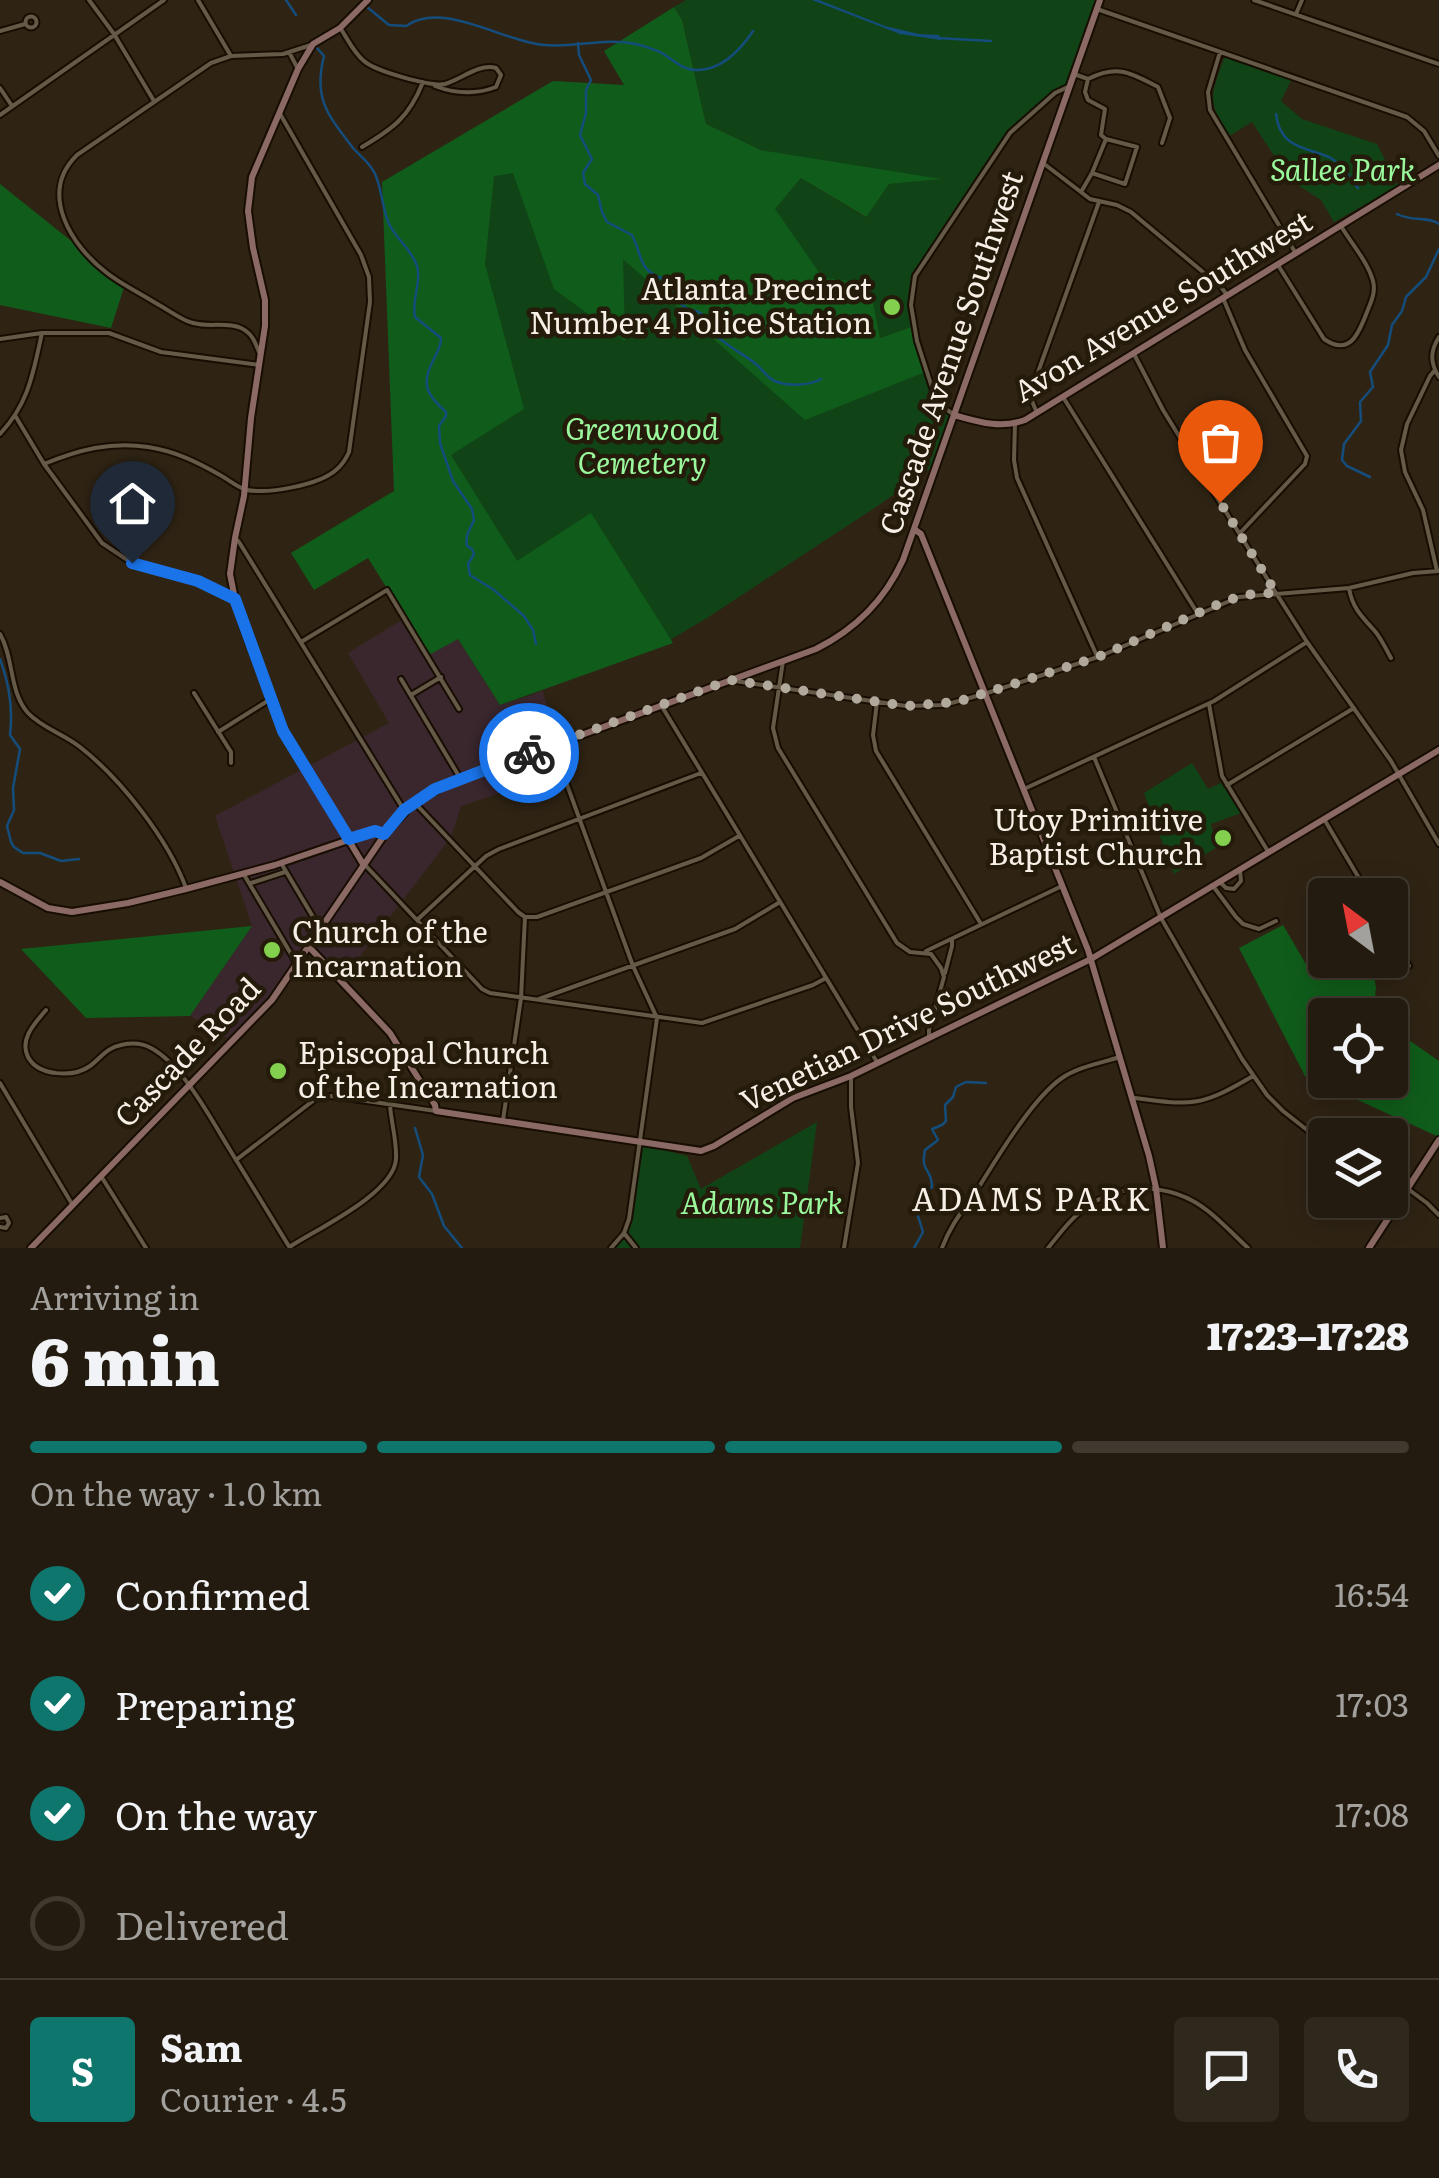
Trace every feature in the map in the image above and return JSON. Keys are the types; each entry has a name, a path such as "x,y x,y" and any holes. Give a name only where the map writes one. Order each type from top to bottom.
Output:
{"street":[{"path":"89,0 154,102"},
{"path":"0,115 164,0"},
{"path":"198,0 231,56"},
{"path":"289,52 340,28 368,0"},
{"name":"Cascade Avenue Southwest","path":"779,662 832,641 868,614 895,578 1100,0"},
{"path":"1254,0 1439,64"},
{"path":"1296,15 1302,0"},
{"path":"1097,9 1407,117 1424,131 1439,156"},
{"path":"0,31 25,24"},
{"path":"340,28 373,68 423,82 435,86 457,92 479,92 496,86 501,76 496,68 488,66 435,86"},
{"path":"312,44 252,177 248,202 265,300 265,326 245,490 230,574 235,599 283,731 364,864 482,989 693,1023 710,1022 826,978"},
{"path":"289,52 298,69"},
{"path":"1220,52 1208,92 1210,110 1296,253"},
{"path":"260,361 254,339 244,329 184,320 108,274 77,242 62,214 58,190 74,158 210,63 231,56 307,53"},
{"path":"1074,74 1088,78 1122,70 1158,87 1170,118 1162,144"},
{"path":"1088,78 1088,100 1105,109 1101,134 1106,139 1137,147 1125,184 1092,173"},
{"path":"362,147 398,124 423,82"},
{"path":"954,415 937,404 917,340 910,305 915,276 1010,133 1070,86"},
{"path":"0,88 12,106"},
{"path":"44,464 88,448 143,446 194,460 245,490 306,484 330,474 344,461 349,452 370,302 369,277 361,255 279,112"},
{"path":"1082,192 1106,139"},
{"path":"1043,163 1099,202 1131,212 1221,287 1245,350 1308,456 1240,533"},
{"name":"Avon Avenue Southwest","path":"954,415 991,425 1015,423 1038,413 1439,165"},
{"path":"1038,413 1032,389 1099,202"},
{"path":"1278,264 1324,339 1336,345 1350,342 1359,332 1374,287 1341,226"},
{"path":"0,339 42,333 109,333 161,352 260,361"},
{"path":"0,434 16,417 30,388 42,333"},
{"path":"1439,337 1432,353 1439,377"},
{"path":"1134,354 1276,593 1399,774 1439,844"},
{"path":"730,680 906,706 957,702 1098,657 1239,596 1349,588 1438,571 1423,510 1406,472 1402,450 1406,424 1435,370"},
{"path":"1063,397 1198,614"},
{"path":"16,417 44,464 98,539 113,552 132,563 198,581 235,599"},
{"path":"1015,423 1017,478 1098,657"},
{"path":"914,529 921,534 1091,960 1150,1156 1163,1248"},
{"path":"235,538 404,810"},
{"path":"1349,588 1360,616 1376,632 1391,658"},
{"path":"301,642 387,590 460,708"},
{"path":"0,634 24,709 81,748 122,789 158,836 186,889"},
{"path":"1023,790 1210,704 1308,642"},
{"path":"779,662 773,728 778,748 897,943 910,952 931,954 944,978"},
{"name":"Cascade Road","path":"31,1248 272,1000 384,834 414,802 460,779 779,662"},
{"path":"411,695 440,677"},
{"path":"401,679 460,779"},
{"path":"194,693 231,752 231,763"},
{"path":"218,732 270,699"},
{"path":"877,702 873,735 876,751 981,924"},
{"path":"1210,704 1219,767 1269,852"},
{"path":"661,705 877,1062"},
{"path":"1227,786 1354,708"},
{"path":"542,716 633,966 658,1018 629,1219 624,1233 611,1248"},
{"name":"Venetian Drive Southwest","path":"436,1112 707,1150 793,1098 851,1076 1091,960 1439,750"},
{"path":"1094,757 1161,918 1253,1076 1283,1111 1308,1131"},
{"path":"417,920 499,848 701,773"},
{"path":"414,802 525,916 537,917 701,858 739,836"},
{"path":"1324,819 1360,878"},
{"path":"0,882 48,908 64,912 128,903 186,889 375,831 384,834"},
{"path":"280,863 321,930"},
{"path":"1216,884 1232,890 1238,887 1242,881 1240,870"},
{"path":"249,884 285,872"},
{"path":"243,874 297,964"},
{"path":"1216,884 1243,924 1259,929 1276,921"},
{"path":"925,952 1062,886"},
{"path":"538,1000 735,928 780,902"},
{"path":"502,1122 522,998 525,916"},
{"path":"929,1036 952,939"},
{"path":"236,1160 318,1097 436,1112 390,1033 309,947"},
{"path":"46,1010 26,1041 28,1055 42,1071 84,1069 110,1048 131,1044 153,1049 189,1085 290,1247 388,1180 396,1156 390,1104"},
{"path":"942,1248 957,1215 1046,1092 1066,1075 1120,1057"},
{"path":"844,1248 858,1163 851,1076"},
{"path":"1132,1098 1175,1104 1198,1102 1219,1096 1253,1076"},
{"path":"0,1083 73,1205"},
{"path":"1371,1247 1439,1140"},
{"path":"101,1176 146,1248"},
{"path":"1410,1186 1439,1215"},
{"path":"1048,1248 1069,1222 1090,1205 1118,1193 1156,1188 1196,1202 1248,1248"},
{"path":"0,1218 6,1217 9,1223 0,1228"},
{"path":"624,1233 636,1248"}],"shaded area":[{"path":"405,618 457,638 500,705 543,691 557,747 494,767 503,792 461,806 451,837 341,981 307,946 289,980 232,1041 190,1016 252,926 215,816 389,723 348,653"}],"green space":[{"path":"686,0 1102,0 1071,89 1038,106 1019,123 919,271 910,298 911,327 880,338 823,278 774,210 801,178 865,217 889,184 935,179 761,150 706,124 682,20 674,7"},
{"path":"674,7 682,20 706,124 761,150 941,179 889,184 866,217 801,178 775,209 823,278 869,283 880,338 911,327 925,372 805,420 623,259 625,341 554,289 513,173 494,176 485,264 524,409 451,455 517,561 591,513 673,643 500,705 458,639 429,655 368,558 314,590 291,553 394,491 382,182 553,81 624,85 604,51"},
{"name":"Sallee Park","path":"1225,56 1292,78 1281,101 1302,119 1377,144 1398,186 1334,222 1321,200 1290,180 1252,122 1229,136 1213,97"},
{"name":"Greenwood Cemetery","path":"516,123 606,246 922,358 937,403 954,415 937,464 653,650 514,582 440,462 450,158"},
{"path":"0,184 125,284 111,328 0,305"},
{"path":"1192,763 1208,789 1221,783 1241,813 1211,824 1217,847 1174,874 1144,793"},
{"path":"1283,925 1308,968 1308,978 1374,978 1375,998 1308,998 1308,1077 1305,1076 1239,948"},
{"path":"252,926 190,1016 86,1018 21,949"},
{"path":"1408,1039 1439,1061 1439,1137 1408,1123 1408,1118 1397,1118 1353,1098 1408,1098"},
{"name":"Adams Park","path":"817,1122 800,1248 610,1248 626,1232 642,1144 687,1156 701,1189"}],"water":[{"path":"812,0 885,26 939,35 941,40 900,34"}],"waterway":[{"path":"286,0 296,15"},
{"path":"367,7 389,25 406,26 421,19 438,18 544,45 636,44 694,70 723,62 753,31"},
{"path":"937,38 991,41"},
{"path":"578,43 579,55 591,80 580,135 592,159 583,173 585,184 598,195 607,222 632,235 646,268 666,280 676,300 701,314 716,335 770,378 793,385 821,379"},
{"path":"317,48 324,56 320,84 325,106 353,148 372,168 389,224 416,263 415,317 441,338 427,383 431,395 446,412 439,426 440,443 453,481 472,509 474,520 467,542 474,554 468,564 470,575 524,616 536,644"},
{"path":"1276,114 1288,140 1329,157 1358,188"},
{"path":"1397,214 1439,224"},
{"path":"1370,477 1342,460 1344,444 1361,421 1360,402 1373,387 1370,372 1388,345 1392,325 1406,297 1426,277 1439,249"},
{"path":"0,659 10,697 10,735 20,749 13,788 14,810 7,826 11,842 23,853 40,853 61,861 79,859"},
{"path":"914,1248 923,1232 918,1216 932,1187 924,1158 925,1150 938,1140 932,1129 946,1121 945,1105 956,1087 966,1082 986,1083"},
{"path":"415,1128 423,1155 419,1177 432,1194 444,1226 462,1248"}],"way so far":[{"path":"529,753 730,680 906,706 957,702 1098,657 1239,596 1276,593 1220,502"}],"place":[{"name":"Atlanta Precinct Number 4 Police Station","path":"892,307"},
{"name":"Utoy Primitive Baptist Church","path":"1223,838"},
{"name":"Church of the Incarnation","path":"272,950"},
{"name":"Episcopal Church of the Incarnation","path":"278,1071"}],"district":[{"name":"ADAMS PARK","path":"1032,1200"}],"route":[{"path":"132,563 198,581 235,599 283,731 349,839 375,831 384,834 404,810 424,795 529,753"}]}
